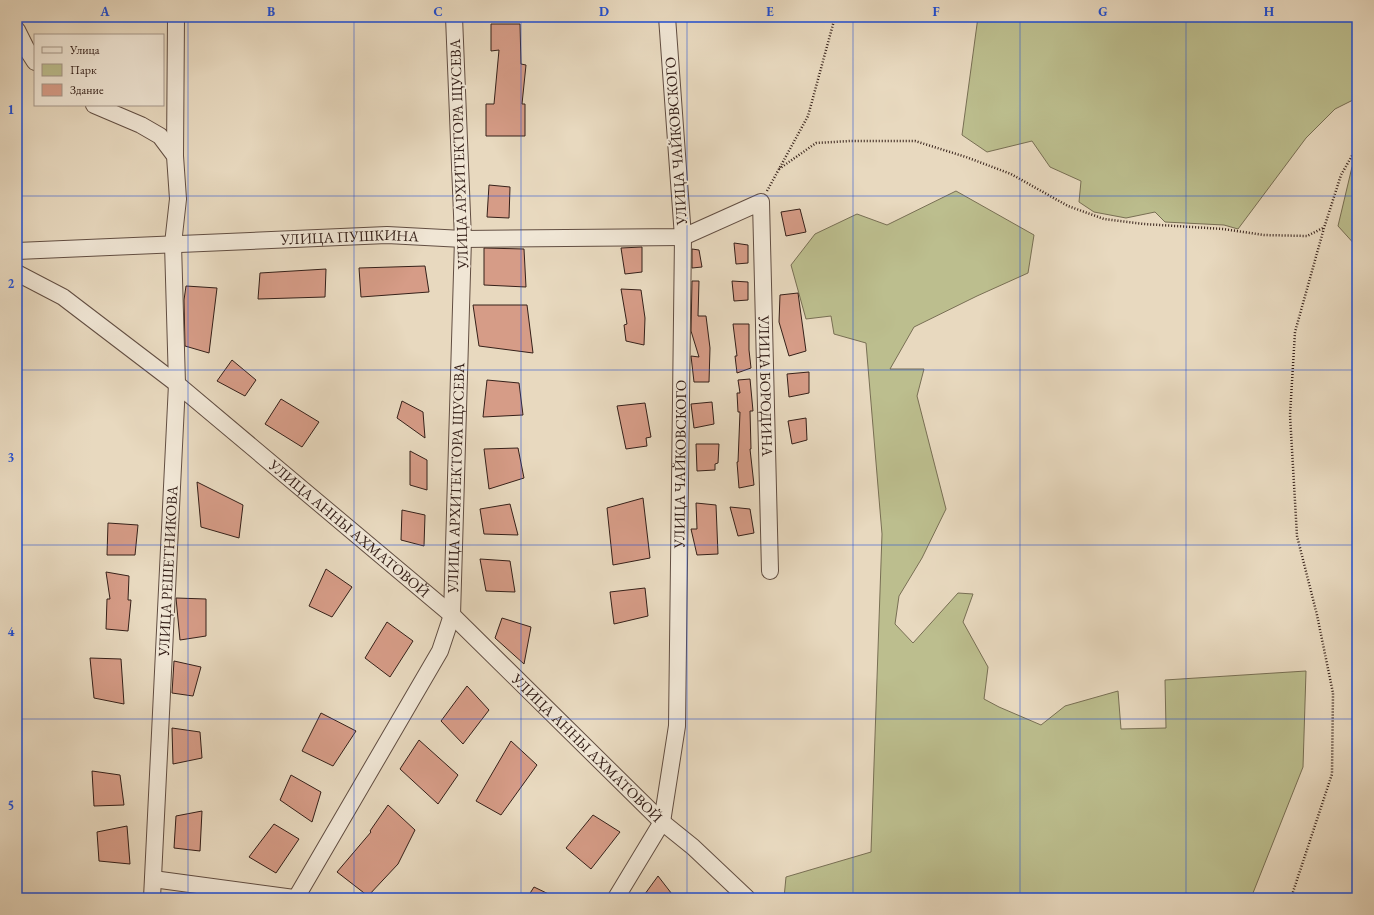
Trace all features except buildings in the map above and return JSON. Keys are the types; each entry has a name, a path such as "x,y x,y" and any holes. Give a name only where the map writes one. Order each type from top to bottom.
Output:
{"street":[{"path":"175,156 176,17"},
{"name":"УЛИЦА АРХИТЕКТОРА ЩУСЕВА","path":"153,879 295,898 440,651 452,615 463,239 454,17"},
{"name":"УЛИЦА ЧАЙКОВСКОГО","path":"616,898 662,822 677,726 683,237 667,17"},
{"path":"17,30 34,60"},
{"path":"96,106 142,125 160,136 175,156"},
{"name":"УЛИЦА РЕШЕТНИКОВА","path":"152,898 176,384 173,244 178,199 175,156"},
{"path":"683,237 761,202"},
{"name":"УЛИЦА БОРОДИНА","path":"761,202 770,571"},
{"name":"УЛИЦА ПУШКИНА","path":"17,251 387,235 463,239 683,237"},
{"name":"УЛИЦА АННЫ АХМАТОВОЙ","path":"17,274 64,297 176,384 452,615 662,822 693,847 748,898"}],"path":[{"path":"761,202 808,116 835,17"},
{"path":"779,170 816,142 915,141 966,157 1011,174 1068,206 1104,219 1144,224 1223,228 1264,235 1307,236 1324,228"},
{"path":"1291,898 1332,774 1333,693 1317,615 1298,536 1290,415 1295,332 1324,228 1341,175 1357,147"}],"green space":[{"path":"978,17 1357,17 1357,98 1335,109 1306,138 1238,229 1224,225 1165,222 1155,212 1126,218 1094,212 1079,202 1081,181 1050,167 1032,141 987,152 962,135"},
{"path":"1357,160 1357,247 1338,226 1352,167"},
{"path":"956,191 1034,235 1028,273 914,327 890,369 924,369 917,396 946,509 922,558 899,596 895,624 913,643 958,593 973,594 963,622 988,667 984,699 1041,725 1065,706 1118,691 1121,729 1166,728 1165,680 1306,671 1303,767 1251,898 784,898 786,877 871,852 882,534 866,343 834,334 831,316 806,319 791,265 815,234 857,214 887,225"}]}
